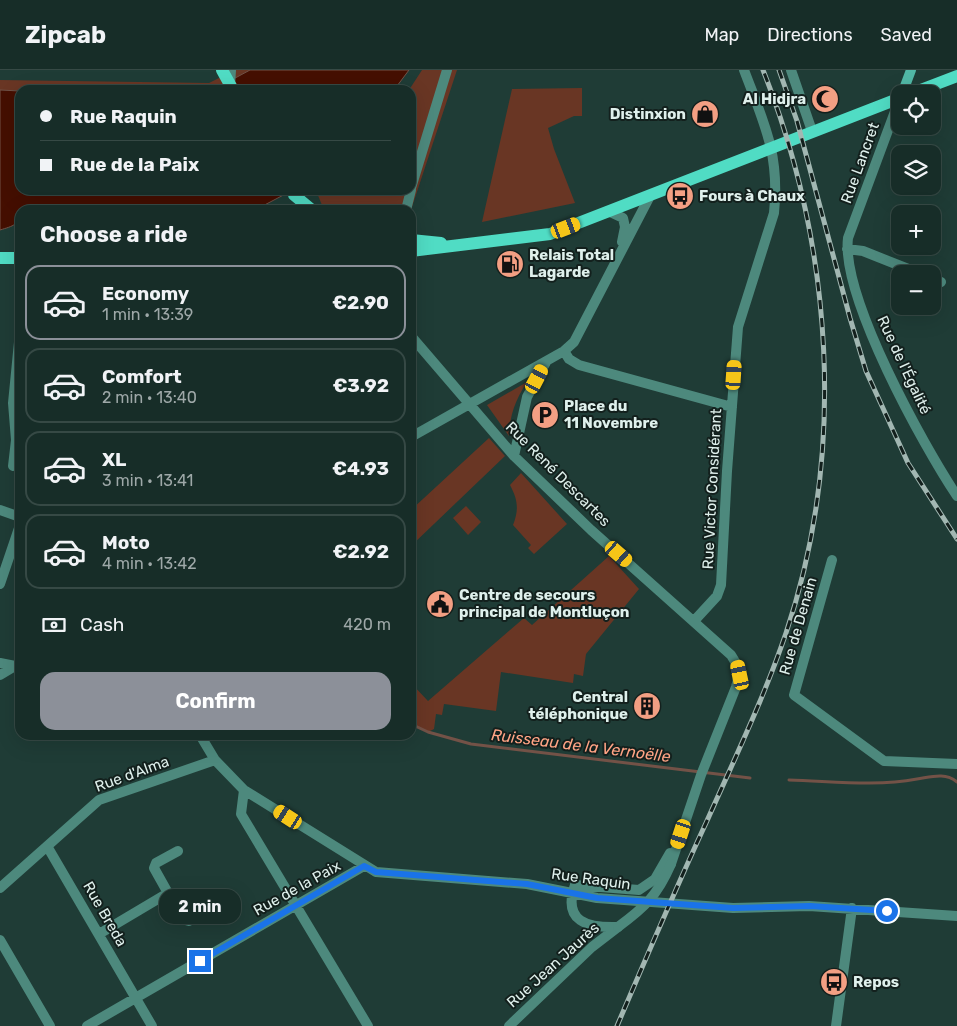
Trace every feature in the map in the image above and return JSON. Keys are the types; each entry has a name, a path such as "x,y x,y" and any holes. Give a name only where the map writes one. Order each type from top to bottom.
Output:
{"main road":[{"path":"225,70 231,85"},
{"path":"905,85 911,70"},
{"path":"938,85 956,79"},
{"path":"416,243 469,245 550,234 650,196 812,130 891,101"},
{"path":"0,258 15,258"}],"street":[{"path":"416,172 447,70"},
{"name":"Rue Victor Considérant","path":"694,621 717,596 721,586 738,327 774,213 775,174 772,146 744,70"},
{"path":"791,70 812,130"},
{"name":"Rue Lancret","path":"848,244 891,123"},
{"path":"416,434 546,362 564,351 574,342 650,196"},
{"path":"608,211 621,216 625,227 618,255"},
{"path":"848,244 898,265"},
{"name":"Rue de l'Égalité","path":"848,244 848,262 865,318 884,362 907,408 957,496"},
{"name":"Rue René Descartes","path":"416,342 514,456 591,530 731,655 737,664"},
{"path":"564,351 570,359 579,365 732,407"},
{"path":"514,456 527,397 546,362"},
{"path":"15,391 15,412"},
{"path":"13,466 15,456"},
{"path":"0,510 15,515"},
{"path":"0,584 15,540"},
{"name":"Rue de Denain","path":"832,560 794,695 884,761 957,764"},
{"path":"0,663 15,664"},
{"name":"Rue Jean Jaurès","path":"509,1026 592,947 642,909 661,888 736,687 740,675 737,664"},
{"path":"0,675 15,665"},
{"name":"Rue Raquin","path":"203,740 215,760 244,790 376,872 527,884 597,898 733,908 810,906 957,916"},
{"name":"Rue d'Alma","path":"0,888 99,800 215,760"},
{"path":"244,790 241,814 368,1026"},
{"name":"Rue Jean Jaurès","path":"618,927 600,928 585,924 572,910 573,893 576,885 639,890 655,879 681,834"},
{"name":"Rue Breda","path":"48,846 152,1026"},
{"path":"178,851 156,863 154,868 182,919 189,921 212,908"},
{"name":"Rue de la Paix","path":"87,1026 364,866"},
{"path":"99,934 168,894"},
{"path":"836,1026 852,908"},
{"path":"0,940 50,1026"}],"shaded area":[{"path":"235,70 250,70 222,85 15,85 15,90 0,90 0,80 209,83"},
{"path":"250,70 409,70 398,85 222,85"},
{"path":"422,70 457,70 416,195 416,85 412,85"},
{"path":"582,88 582,116 574,116 548,128 575,203 482,222 512,89"},
{"path":"0,90 15,91 15,195 284,195 264,205 15,205 15,224 0,230"},
{"path":"318,195 416,195 413,205 322,205"},
{"path":"527,382 514,408 509,436 487,405"},
{"path":"489,438 505,456 416,541 416,505"},
{"path":"521,473 567,524 534,554 528,548 531,545 513,525 517,505 510,485"},
{"path":"466,506 481,522 468,535 453,518"},
{"path":"609,556 639,589 586,654 583,676 574,674 573,683 501,672 496,711 444,704 442,715 436,714 434,729 428,732 416,726 416,688 428,701 524,618 532,625"}],"waterway":[{"name":"Ruisseau de la Vernoëlle","path":"416,726 428,732 471,744 750,778"},
{"name":"Ruisseau de la Vernoëlle","path":"789,780 885,783 943,776 957,782"}],"railway":[{"path":"617,1026 768,681 786,633 805,564 818,493 824,422 824,350 817,278 805,207 787,138 763,70"},
{"path":"779,70 797,121 866,371 908,463 957,539"}],"place":[{"name":"Al Hidjra","path":"825,99"},
{"name":"Distinxion","path":"705,114"},
{"name":"Fours à Chaux","path":"680,196"},
{"name":"Relais Total Lagarde","path":"510,264"},
{"name":"Place du 11 Novembre","path":"545,415"},
{"name":"Centre de secours principal de Montluçon","path":"440,604"},
{"name":"Central téléphonique","path":"647,706"},
{"name":"Repos","path":"834,982"}],"route":[{"path":"200,961 364,866 376,872 527,884 597,898 733,908 810,906 887,911"}]}
